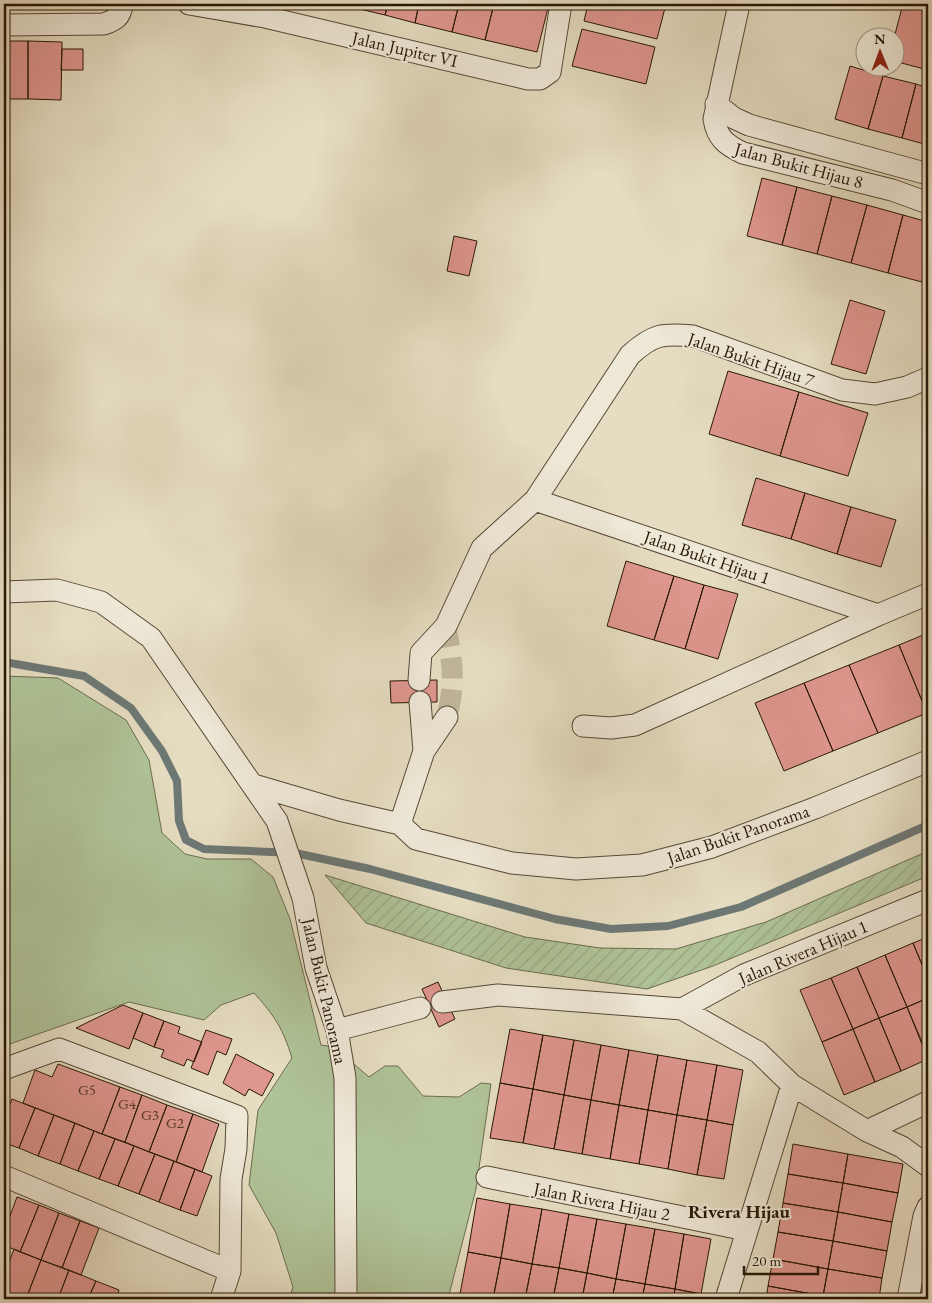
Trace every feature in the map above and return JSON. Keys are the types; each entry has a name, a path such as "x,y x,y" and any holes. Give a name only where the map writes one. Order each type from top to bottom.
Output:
{"street":[{"path":"4,25 104,24 116,20 121,11 122,4"},
{"name":"Jalan Jupiter VI","path":"189,4 265,17 528,79 540,79 550,72 561,4"},
{"path":"716,104 739,4"},
{"name":"Jalan Bukit Hijau 8","path":"716,104 734,118 748,125 928,174"},
{"name":"Jalan Bukit Hijau 8","path":"716,104 714,119 716,130 725,144 742,153 892,190 928,204"},
{"name":"Jalan Bukit Hijau 7","path":"419,680 421,653 446,626 482,548 535,500 630,354 647,339 669,334 693,336 842,390 875,394 907,387 928,378"},
{"name":"Jalan Bukit Hijau 1","path":"535,500 878,615"},
{"name":"Jalan Bukit Panorama","path":"4,592 57,590 101,602 151,638 277,821 303,898 316,968 337,1030 345,1078 346,1299"},
{"path":"583,726 611,728 635,725 928,594"},
{"path":"420,702 424,751"},
{"path":"400,824 424,751 447,717"},
{"name":"Jalan Bukit Panorama","path":"254,785 339,810 400,824 416,839 512,863 576,869 642,865 712,847 815,808 928,761"},
{"name":"Jalan Rivera Hijau 1","path":"682,1009 744,975 928,900"},
{"path":"442,1002 498,995 682,1009 758,1052 792,1085 866,1131 902,1147 928,1166"},
{"path":"337,1030 420,1008"},
{"path":"4,1068 59,1049 237,1116 236,1149 231,1179 230,1271 221,1299"},
{"path":"726,1299 792,1085"},
{"path":"866,1131 928,1102"},
{"path":"4,1176 230,1271"},
{"name":"Jalan Rivera Hijau 2","path":"487,1177 746,1230"},
{"path":"908,1299 924,1216 928,1207"}],"green space":[{"path":"4,676 58,678 126,720 149,760 162,833 185,854 207,859 251,859 273,877 290,919 321,1045 334,1047 369,1077 385,1066 398,1066 423,1096 459,1097 481,1083 491,1084 476,1189 448,1299 289,1299 293,1287 276,1233 249,1185 258,1110 292,1058 278,1023 254,993 221,1005 204,1020 129,1002 4,1046"},
{"path":"928,851 928,876 713,966 647,989 506,968 366,923 325,875 525,937 600,948 676,949 766,922"}],"building":[{"path":"352,4 388,4 385,15 351,7"},
{"path":"388,4 419,4 415,23 385,15"},
{"path":"419,4 459,4 452,32 415,23"},
{"path":"459,4 494,4 485,40 452,32"},
{"path":"494,4 528,4 548,8 537,52 485,40"},
{"path":"528,4 549,4 548,8"},
{"path":"588,4 666,4 657,39 584,21"},
{"path":"903,4 928,4 928,70 904,64 904,28 897,28"},
{"path":"582,29 655,47 646,84 572,66"},
{"path":"4,41 28,41 28,99 4,99"},
{"path":"28,41 62,42 61,100 28,99"},
{"path":"62,49 83,49 83,70 61,70"},
{"path":"850,66 854,67 854,78 882,78 868,129 835,119"},
{"path":"882,78 891,78 916,84 902,138 868,129"},
{"path":"916,84 928,88 928,145 902,138"},
{"path":"762,178 797,187 782,245 747,236"},
{"path":"797,187 832,196 817,254 782,245"},
{"path":"832,196 867,205 851,263 817,254"},
{"path":"867,205 903,215 888,273 851,263"},
{"path":"903,215 928,222 928,258 922,282 888,273"},
{"path":"454,236 477,241 469,276 447,271"},
{"path":"850,300 885,311 866,374 831,364"},
{"path":"728,371 799,392 780,456 709,434"},
{"path":"799,392 868,413 848,476 780,456"},
{"path":"756,478 805,493 791,539 742,525"},
{"path":"805,493 851,507 837,554 791,539"},
{"path":"851,507 896,520 881,567 837,554"},
{"path":"626,561 674,576 654,640 607,626"},
{"path":"674,576 704,585 685,649 654,640"},
{"path":"704,585 738,594 718,659 685,649"},
{"path":"928,633 928,712 927,713 899,645"},
{"path":"899,645 927,713 878,733 849,665"},
{"path":"849,665 878,733 833,751 804,683"},
{"path":"437,680 437,702 391,703 390,681"},
{"path":"804,683 833,751 784,771 755,703"},
{"path":"928,937 928,979 913,943"},
{"path":"913,943 928,979 928,998 907,1007 885,955"},
{"path":"885,955 907,1007 879,1018 857,967"},
{"path":"857,967 879,1018 853,1029 831,978"},
{"path":"831,978 853,1029 822,1042 800,990"},
{"path":"438,982 455,1019 439,1027 422,989"},
{"path":"928,998 928,1056 907,1007"},
{"path":"123,1005 143,1013 129,1049 76,1028"},
{"path":"907,1007 928,1059 901,1071 879,1018"},
{"path":"143,1013 164,1021 154,1047 133,1038"},
{"path":"879,1018 901,1071 875,1082 853,1029"},
{"path":"164,1021 180,1027 178,1033 202,1042 194,1062 187,1059 184,1066 161,1057 164,1050 154,1047"},
{"path":"510,1029 543,1035 533,1089 500,1083"},
{"path":"853,1029 875,1082 844,1095 822,1042"},
{"path":"206,1030 232,1039 226,1055 217,1051 208,1075 191,1068"},
{"path":"543,1035 574,1040 564,1095 533,1089"},
{"path":"574,1040 601,1045 591,1100 564,1095"},
{"path":"601,1045 629,1050 619,1105 591,1100"},
{"path":"629,1050 658,1055 648,1110 619,1105"},
{"path":"236,1054 274,1074 262,1096 249,1089 245,1096 223,1083"},
{"path":"658,1055 687,1060 677,1115 648,1110"},
{"path":"687,1060 717,1065 707,1120 677,1115"},
{"path":"58,1064 120,1087 102,1134 23,1103 35,1070 52,1077"},
{"path":"717,1065 743,1070 733,1125 707,1120"},
{"path":"500,1083 533,1089 523,1143 490,1138"},
{"path":"120,1087 142,1095 125,1142 102,1134"},
{"path":"533,1089 564,1095 554,1149 523,1143"},
{"path":"142,1095 167,1105 149,1152 125,1142"},
{"path":"564,1095 591,1100 582,1154 554,1149"},
{"path":"12,1099 35,1108 19,1148 4,1143 4,1120"},
{"path":"591,1100 619,1105 610,1159 582,1154"},
{"path":"167,1105 193,1114 176,1162 149,1152"},
{"path":"619,1105 648,1110 639,1164 610,1159"},
{"path":"35,1108 54,1115 38,1156 19,1148"},
{"path":"648,1110 677,1115 668,1169 639,1164"},
{"path":"193,1114 219,1124 202,1172 176,1162"},
{"path":"54,1115 75,1123 60,1164 38,1156"},
{"path":"677,1115 707,1120 697,1175 668,1169"},
{"path":"707,1120 733,1125 724,1179 697,1175"},
{"path":"75,1123 94,1131 78,1171 60,1164"},
{"path":"94,1131 115,1139 99,1179 78,1171"},
{"path":"115,1139 134,1146 118,1186 99,1179"},
{"path":"793,1144 848,1154 843,1183 788,1174"},
{"path":"134,1146 155,1154 139,1194 118,1186"},
{"path":"155,1154 174,1161 159,1202 139,1194"},
{"path":"848,1154 903,1164 898,1193 843,1183"},
{"path":"174,1161 195,1169 180,1210 159,1202"},
{"path":"195,1169 212,1176 197,1216 180,1210"},
{"path":"788,1174 843,1183 838,1212 783,1203"},
{"path":"843,1183 898,1193 892,1222 838,1212"},
{"path":"17,1197 39,1205 20,1252 4,1245 4,1232"},
{"path":"477,1198 510,1204 501,1258 468,1252"},
{"path":"783,1203 838,1212 833,1241 778,1232"},
{"path":"510,1204 542,1209 532,1264 501,1258"},
{"path":"39,1205 59,1213 41,1260 20,1252"},
{"path":"542,1209 569,1214 559,1268 532,1264"},
{"path":"838,1212 892,1222 887,1251 833,1241"},
{"path":"59,1213 80,1221 62,1268 41,1260"},
{"path":"569,1214 597,1219 587,1273 559,1268"},
{"path":"597,1219 626,1224 616,1279 587,1273"},
{"path":"80,1221 99,1228 81,1275 62,1268"},
{"path":"626,1224 655,1229 645,1284 616,1279"},
{"path":"655,1229 684,1234 675,1289 645,1284"},
{"path":"778,1232 833,1241 828,1269 773,1259"},
{"path":"684,1234 711,1239 701,1294 675,1289"},
{"path":"833,1241 887,1251 882,1278 828,1269"},
{"path":"14,1249 41,1260 26,1299 17,1299 4,1294 4,1276"},
{"path":"468,1252 501,1258 493,1299 459,1299"},
{"path":"501,1258 532,1264 525,1299 493,1299"},
{"path":"773,1259 828,1269 823,1296 768,1286"},
{"path":"41,1260 69,1270 58,1299 26,1299"},
{"path":"532,1264 559,1268 553,1299 525,1299"},
{"path":"559,1268 587,1273 582,1299 553,1299"},
{"path":"828,1269 882,1278 879,1299 843,1299 823,1296"},
{"path":"69,1270 96,1281 88,1299 58,1299"},
{"path":"587,1273 616,1279 612,1299 582,1299"},
{"path":"616,1279 645,1284 642,1299 612,1299"},
{"path":"96,1281 119,1290 116,1299 88,1299"},
{"path":"645,1284 675,1289 673,1299 642,1299"},
{"path":"768,1286 823,1296 822,1299 766,1299"},
{"path":"675,1289 701,1294 700,1299 673,1299"},
{"path":"823,1296 843,1299 822,1299"}],"waterway":[{"path":"4,662 84,676 131,708 162,751 177,781 179,821 186,840 204,849 295,853 370,869 555,919 611,929 668,926 741,907 928,825"}],"tunnel":[{"path":"446,626 452,671 450,704 447,717"}],"district":[{"name":"Rivera Hijau","path":"739,1211"}]}
